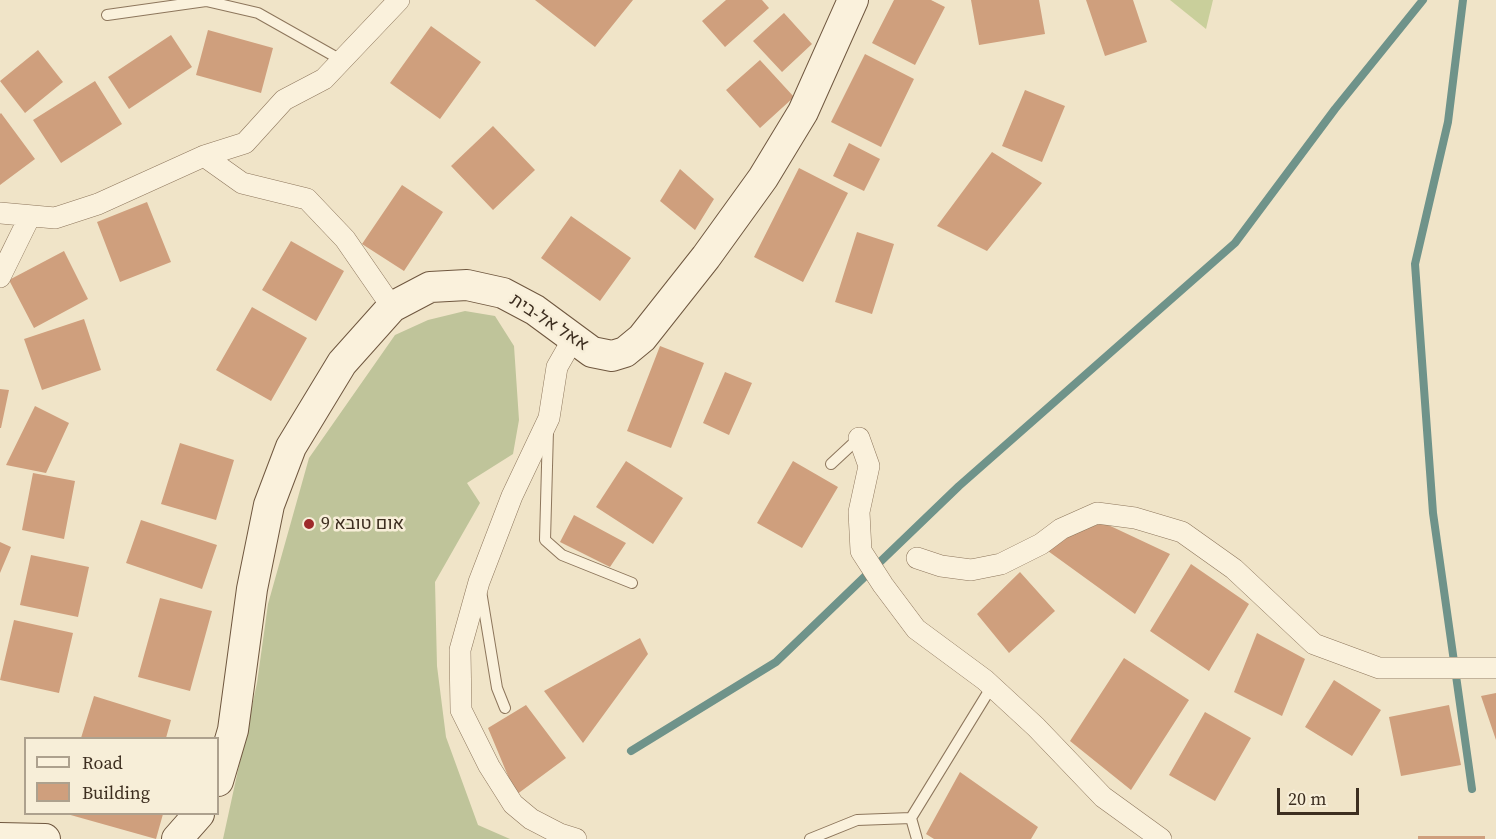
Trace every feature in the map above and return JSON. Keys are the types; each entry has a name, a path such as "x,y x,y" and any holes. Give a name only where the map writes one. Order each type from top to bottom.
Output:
{"street":[{"path":"0,213 55,218 98,204 204,156 245,142 284,100 324,79 399,0"},
{"name":"אאל אל-בית","path":"219,779 233,730 252,589 269,505 291,447 342,363 392,307 430,287 467,285 503,293 535,310 592,352 612,356 626,352 642,338 706,258 763,178 803,112 853,0"},
{"path":"204,156 242,183 307,199 345,239 392,307"},
{"path":"0,277 30,216"},
{"path":"573,339 557,367 549,418 512,496 480,582 460,650 461,710 489,766 513,804 531,819 560,834 576,839"},
{"path":"860,438 869,466 859,512 861,551 916,629 992,686 1103,797 1161,839"},
{"path":"917,558 941,566 971,570 1001,564 1041,544 1061,529 1097,513 1135,518 1182,532 1234,569 1314,644 1379,668 1496,668"},
{"path":"177,839 198,815"},
{"path":"211,839 212,815"},
{"path":"2,838 45,839"}],"lane":[{"path":"106,15 206,1 258,13 343,61"},
{"path":"549,418 544,540 562,555 632,584"},
{"path":"831,464 860,438"},
{"path":"480,582 497,688 505,708"},
{"path":"917,839 911,818 992,686"},
{"path":"810,839 857,820 911,818"}],"green space":[{"path":"1170,0 1213,0 1206,29"},
{"path":"465,311 495,316 514,346 519,420 513,454 467,483 480,503 435,582 437,666 446,737 478,825 510,839 223,839 257,683 268,604 309,458 395,335 428,320"}],"building":[{"path":"535,0 633,0 595,47"},
{"path":"726,0 762,0 769,8 725,47 702,21"},
{"path":"894,0 931,0 945,7 915,65 872,43"},
{"path":"971,0 1039,0 1045,34 979,45"},
{"path":"1086,0 1133,0 1147,42 1105,56"},
{"path":"784,13 812,44 782,72 753,41"},
{"path":"431,26 481,62 440,119 390,83"},
{"path":"208,30 273,48 261,93 196,75"},
{"path":"171,35 192,67 129,109 108,77"},
{"path":"38,50 63,82 25,113 0,81"},
{"path":"865,54 914,79 881,147 831,122"},
{"path":"760,60 794,97 760,128 726,90"},
{"path":"95,81 122,124 61,163 33,120"},
{"path":"1025,90 1065,106 1042,162 1002,146"},
{"path":"0,114 35,159 0,185"},
{"path":"493,126 535,170 493,210 451,166"},
{"path":"849,143 880,159 864,191 833,176"},
{"path":"992,152 1042,183 987,251 937,226"},
{"path":"799,168 848,193 803,282 754,257"},
{"path":"680,169 714,199 695,230 660,201"},
{"path":"402,185 443,212 404,271 362,244"},
{"path":"147,202 171,262 120,282 97,222"},
{"path":"571,216 631,258 600,301 541,258"},
{"path":"857,232 894,244 872,314 835,302"},
{"path":"291,241 344,271 316,321 262,290"},
{"path":"64,251 88,299 34,328 9,280"},
{"path":"252,307 307,338 271,401 216,370"},
{"path":"84,319 101,370 42,390 24,339"},
{"path":"660,346 704,363 671,448 627,431"},
{"path":"725,372 752,383 729,435 703,423"},
{"path":"0,389 9,390 1,428 0,428"},
{"path":"35,406 69,423 46,473 6,465"},
{"path":"180,443 234,460 216,520 161,504"},
{"path":"626,461 683,498 653,544 596,507"},
{"path":"793,461 838,487 802,548 757,523"},
{"path":"33,473 75,481 64,539 22,530"},
{"path":"574,515 626,543 610,567 560,542"},
{"path":"141,520 217,545 202,589 126,563"},
{"path":"1104,523 1170,554 1135,614 1048,551 1078,530"},
{"path":"0,542 11,547 0,573"},
{"path":"31,555 89,567 78,617 20,605"},
{"path":"1191,564 1249,604 1209,671 1150,631"},
{"path":"1020,572 1055,611 1009,653 977,614"},
{"path":"160,598 212,611 190,691 138,677"},
{"path":"14,620 73,633 59,693 0,680"},
{"path":"1257,633 1305,659 1282,716 1234,692"},
{"path":"640,638 648,654 583,743 544,691"},
{"path":"1124,658 1189,700 1131,790 1070,741"},
{"path":"1334,680 1381,710 1352,756 1305,727"},
{"path":"1496,693 1496,740 1481,696"},
{"path":"94,696 171,720 166,737 81,737"},
{"path":"526,705 566,758 516,795 488,728"},
{"path":"1449,705 1461,765 1401,776 1389,717"},
{"path":"1205,712 1251,738 1215,801 1169,775"},
{"path":"960,772 1038,827 1031,839 934,839 926,834"},
{"path":"71,815 163,815 156,839"},
{"path":"1418,836 1485,836 1485,839 1418,839"}],"waterway":[{"path":"631,751 776,662 959,486 1235,243 1335,109 1423,0"},
{"path":"1463,0 1448,122 1415,264 1433,513 1472,789"}],"place":[{"name":"אום טובא 9","path":"309,524"}]}
